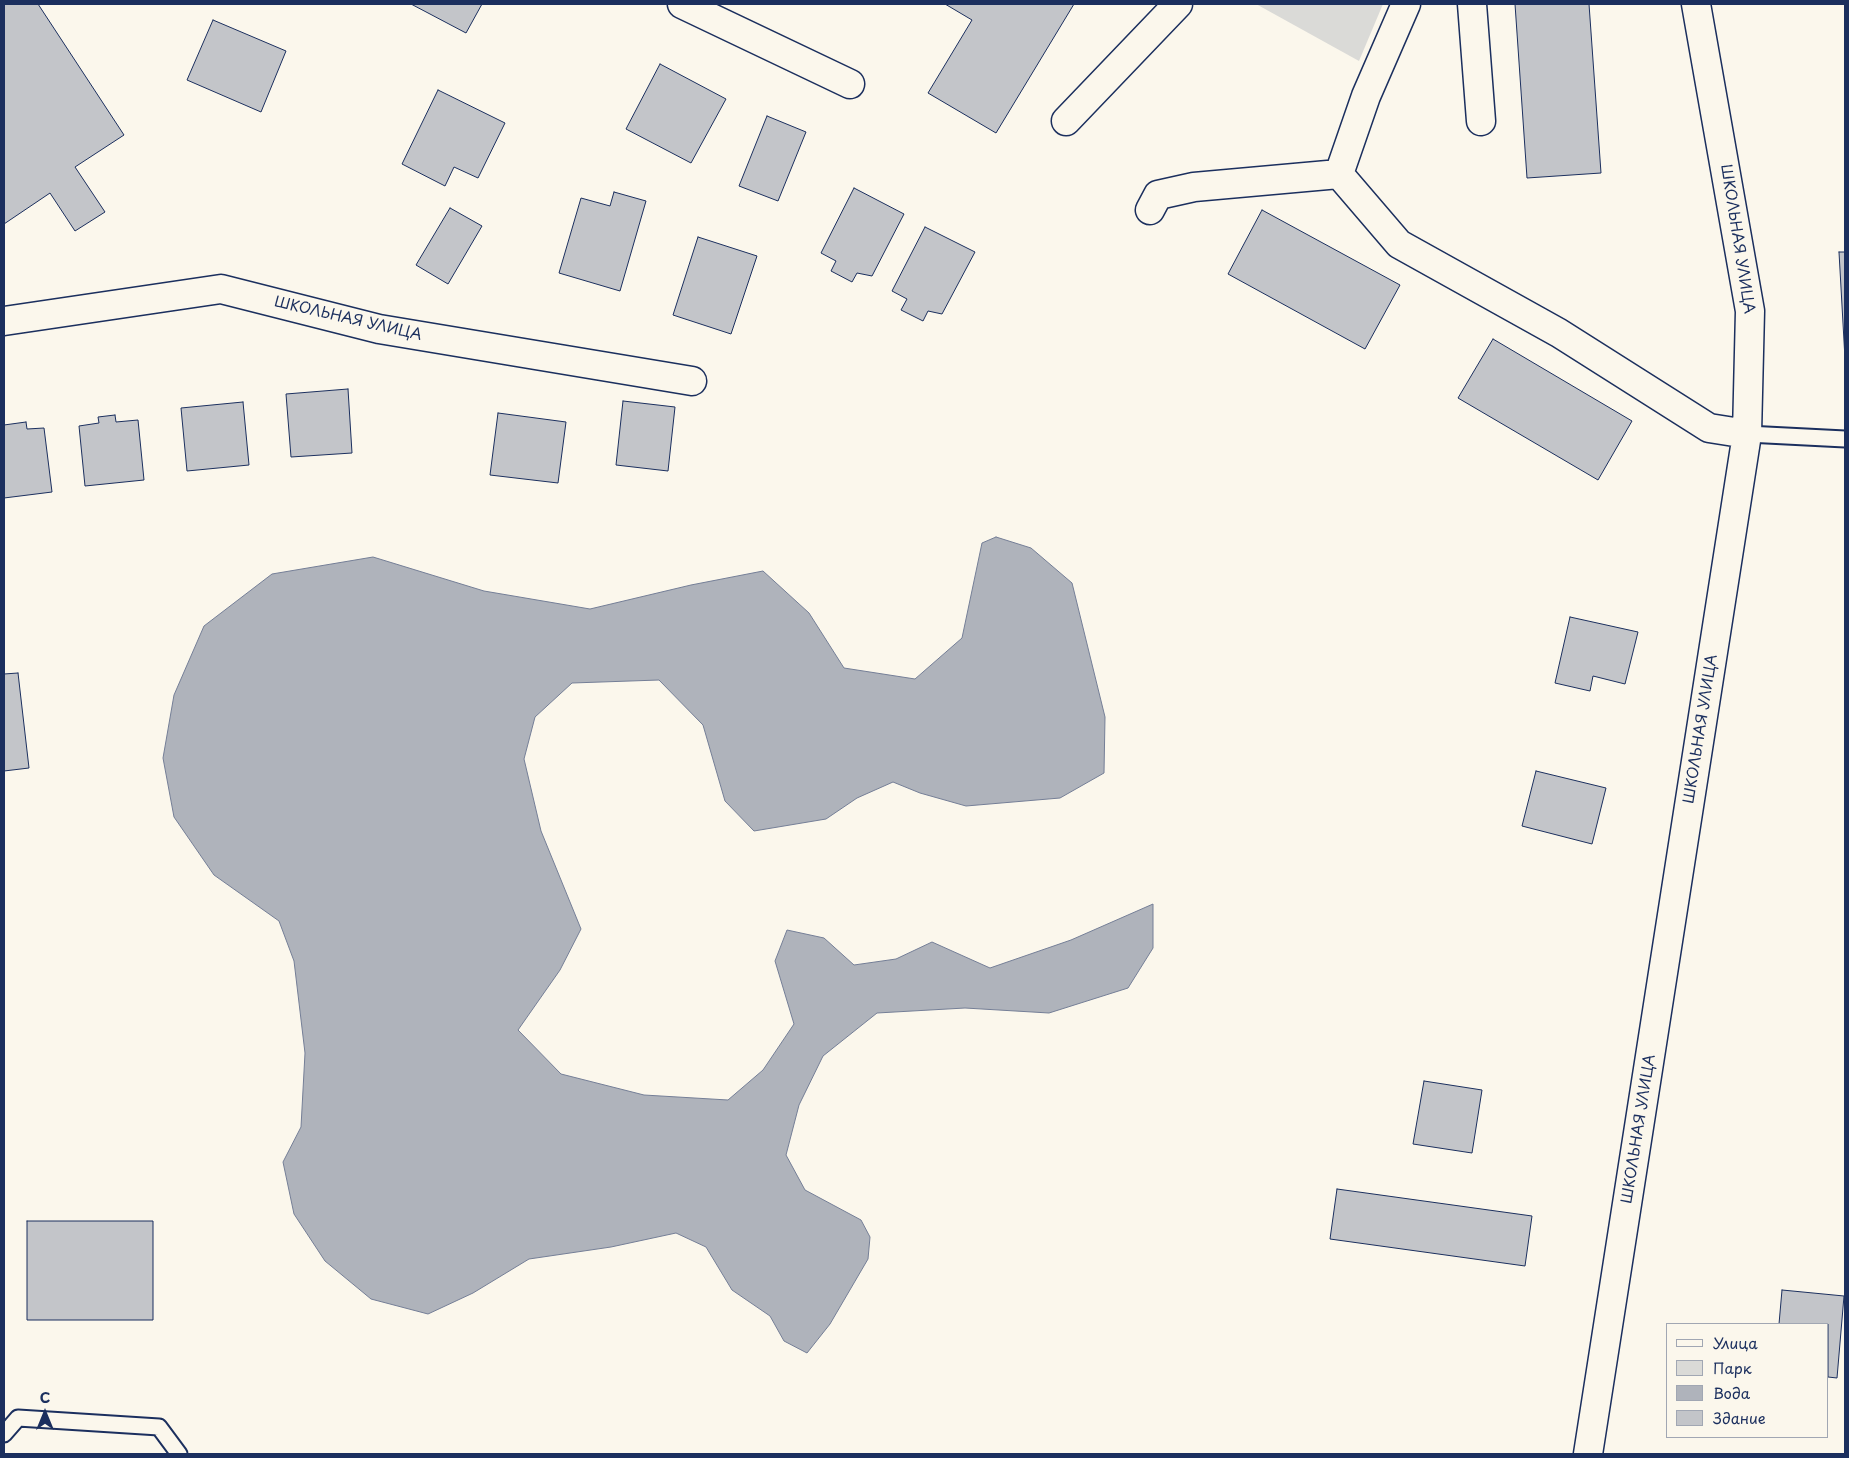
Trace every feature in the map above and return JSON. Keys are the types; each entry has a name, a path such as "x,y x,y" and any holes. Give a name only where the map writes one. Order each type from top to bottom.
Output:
{"street":[{"path":"682,4 850,84"},
{"path":"1066,121 1178,4"},
{"path":"1340,174 1366,96 1406,4"},
{"path":"1472,4 1481,121"},
{"name":"ШКОЛЬНАЯ УЛИЦА","path":"1588,1454 1746,434 1750,311 1696,4"},
{"path":"1150,210 1158,195 1194,187 1340,174"},
{"path":"1340,174 1399,244 1559,333 1709,428 1746,434"},
{"name":"ШКОЛЬНАЯ УЛИЦА","path":"4,321 221,289 378,329 692,381"}],"lane":[{"path":"1746,434 1845,440"},
{"path":"4,1434 18,1418 159,1427 179,1454"}],"green space":[{"path":"1256,4 1383,4 1359,61"}],"water":[{"path":"996,537 1031,548 1072,583 1105,717 1104,773 1060,798 966,806 920,793 893,782 857,798 826,819 754,831 725,801 703,725 659,680 572,683 535,717 524,759 541,831 581,929 560,970 518,1030 561,1074 644,1095 728,1100 763,1070 794,1024 775,961 787,930 824,938 854,965 896,959 932,942 990,968 1071,940 1153,904 1153,948 1128,988 1049,1013 965,1008 877,1013 823,1056 799,1105 786,1155 805,1190 861,1220 870,1237 868,1259 830,1324 807,1353 784,1341 770,1316 732,1290 706,1247 676,1233 611,1247 529,1259 473,1293 428,1314 371,1299 325,1261 294,1214 283,1162 301,1127 305,1053 294,961 279,921 214,875 174,817 163,758 174,695 204,626 272,574 373,557 484,591 590,609 691,585 763,571 809,613 844,668 915,679 962,638 982,543"}],"building":[{"path":"4,4 38,4 124,135 75,167 105,212 75,231 50,193 4,224"},
{"path":"411,4 482,4 466,33"},
{"path":"945,4 1074,4 996,133 928,93 972,20"},
{"path":"1515,4 1589,4 1601,173 1527,178"},
{"path":"213,20 286,51 261,112 187,80"},
{"path":"660,64 726,99 691,163 626,129"},
{"path":"438,90 505,123 478,178 454,167 445,186 402,164"},
{"path":"767,116 806,132 778,201 739,186"},
{"path":"854,188 904,214 872,276 857,273 852,282 831,271 836,261 821,253"},
{"path":"614,192 646,201 620,291 559,273 581,198 610,206"},
{"path":"450,208 482,226 448,284 416,265"},
{"path":"1262,210 1400,285 1365,349 1228,274"},
{"path":"925,227 975,252 942,314 928,311 923,321 901,310 907,299 892,291"},
{"path":"698,237 757,256 731,334 673,315"},
{"path":"1839,252 1845,252 1845,359"},
{"path":"1493,339 1632,421 1598,480 1458,398"},
{"path":"348,389 352,453 291,457 286,394"},
{"path":"623,401 675,407 668,471 616,465"},
{"path":"243,402 249,465 187,471 181,408"},
{"path":"498,413 566,422 558,483 490,475"},
{"path":"115,415 116,422 138,420 144,480 85,486 79,426 99,423 98,417"},
{"path":"26,422 27,429 44,428 52,492 4,498 4,425"},
{"path":"1570,617 1638,632 1625,684 1593,676 1590,691 1555,683"},
{"path":"18,673 29,768 4,771 4,674"},
{"path":"1536,771 1606,788 1592,844 1522,826"},
{"path":"1424,1081 1482,1090 1472,1153 1413,1144"},
{"path":"1337,1189 1532,1216 1525,1266 1330,1239"},
{"path":"27,1221 153,1221 153,1320 27,1320"},
{"path":"1782,1290 1844,1296 1837,1378 1829,1377 1829,1323 1779,1323"}]}
